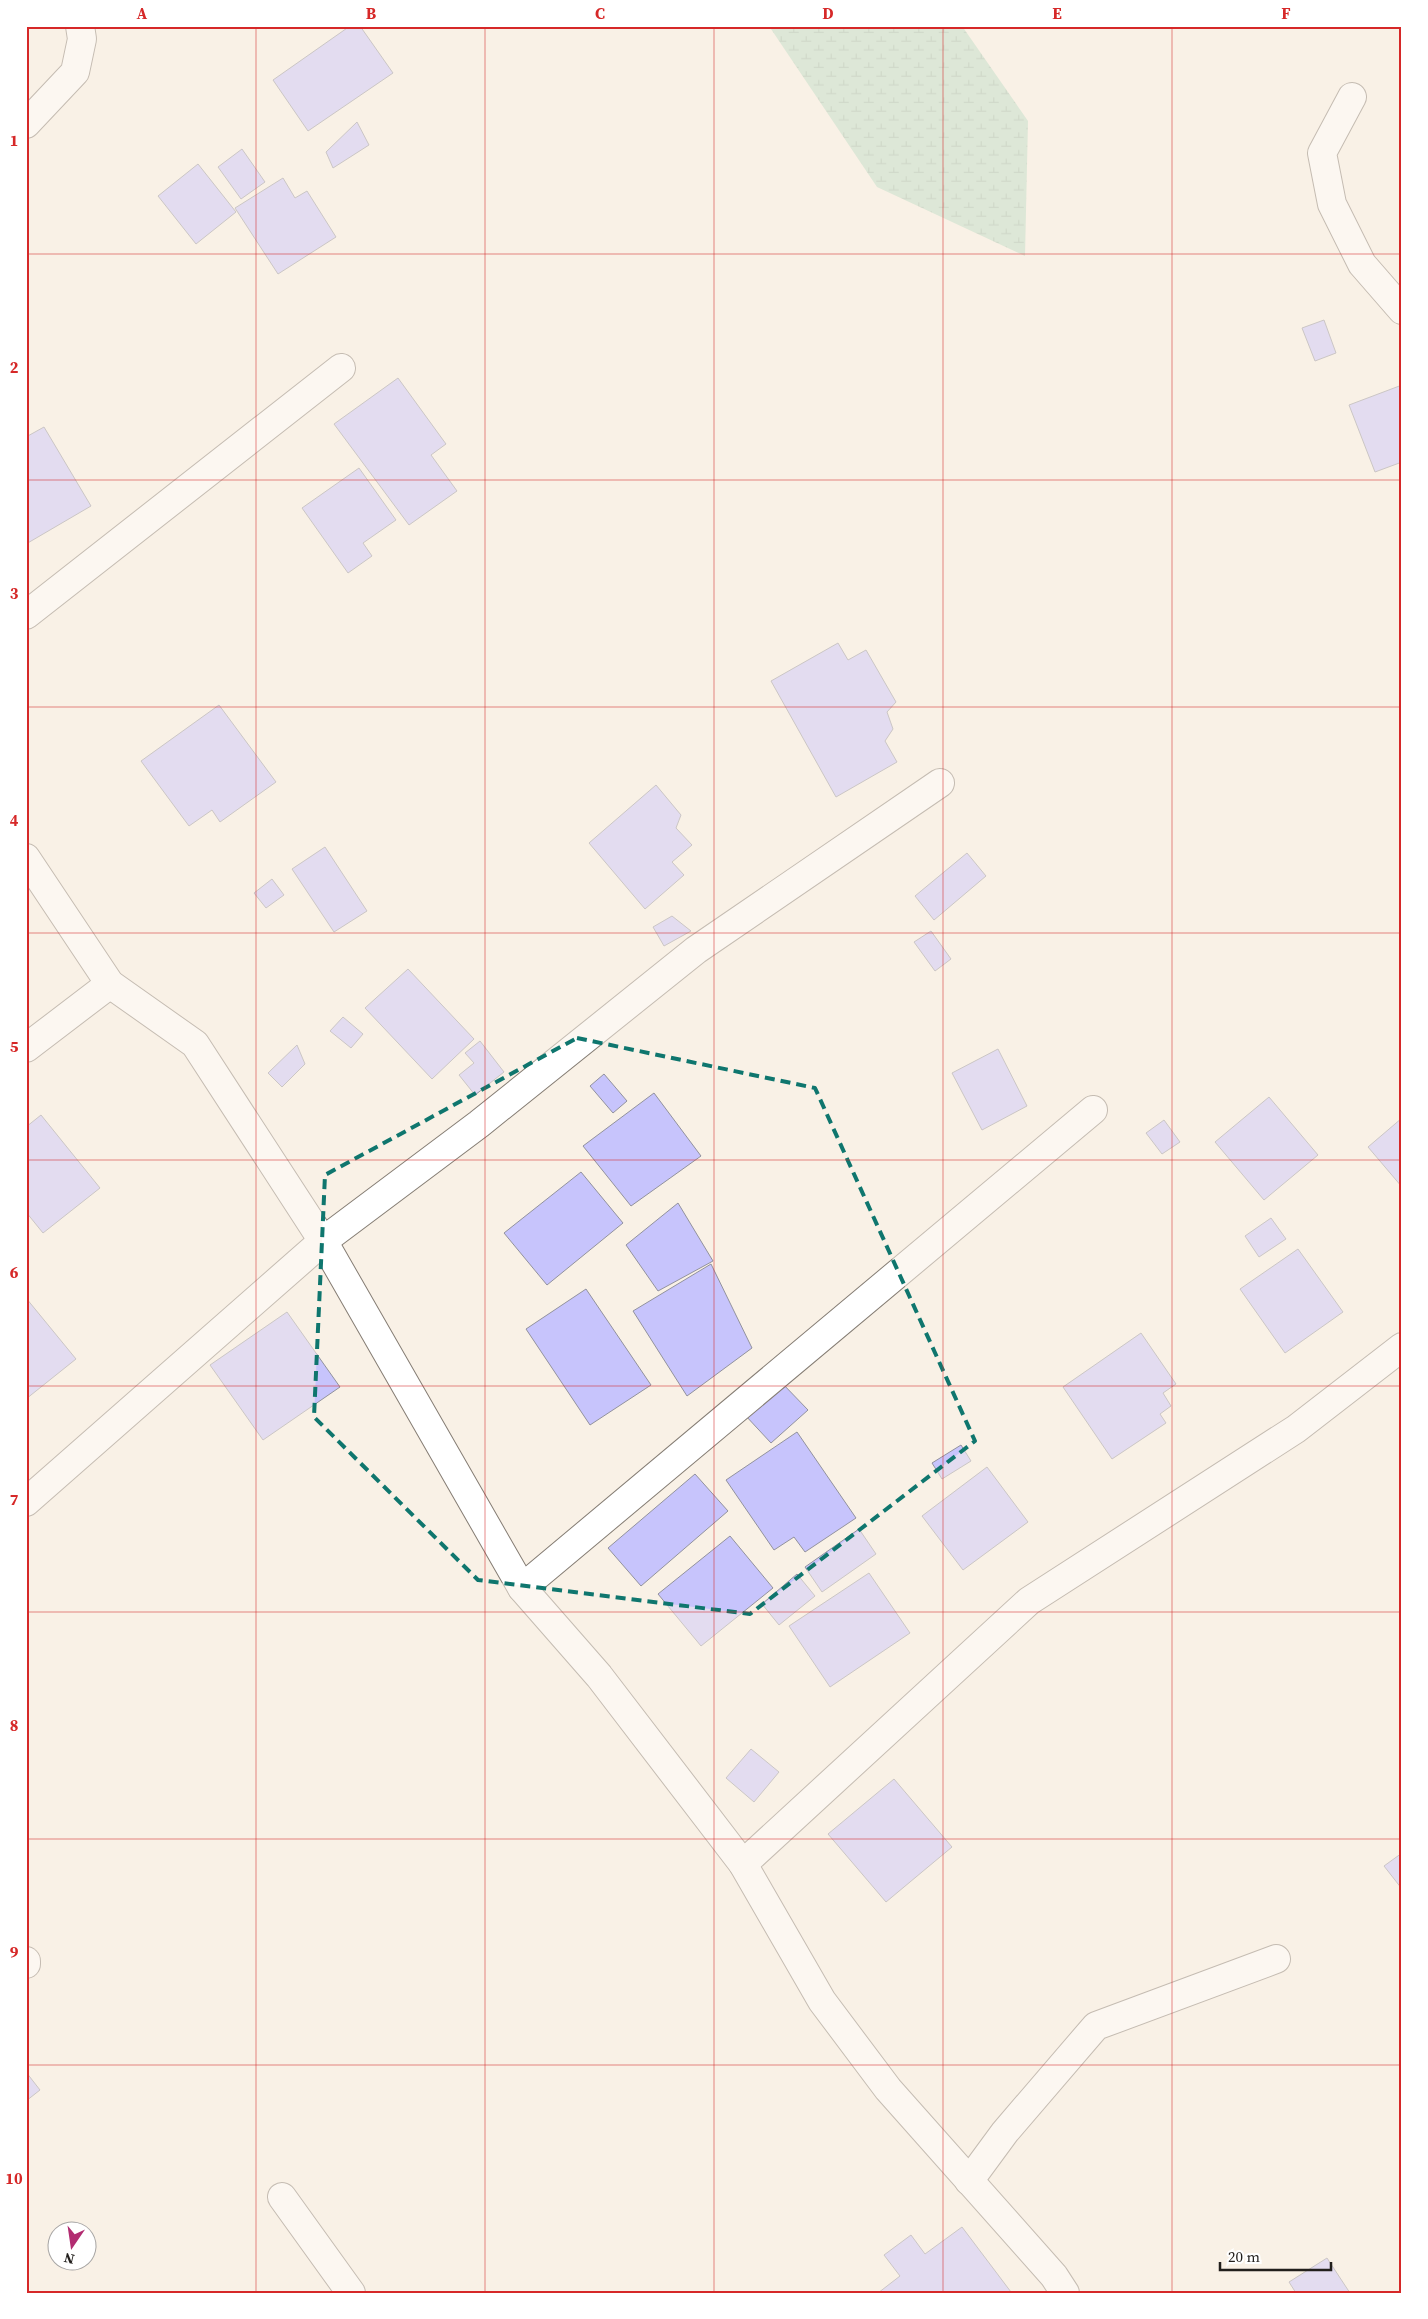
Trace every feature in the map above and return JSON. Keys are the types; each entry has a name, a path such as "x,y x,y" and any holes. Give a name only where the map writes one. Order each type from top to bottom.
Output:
{"street":[{"path":"26,124 75,72 82,39 80,26"},
{"path":"1352,97 1322,153 1332,204 1362,264 1402,310"},
{"path":"26,615 341,368"},
{"path":"26,1502 323,1241 479,1124 696,950 940,783"},
{"path":"26,858 110,984 195,1044 323,1241 522,1588 599,1676 743,1864 822,2001 888,2089 1054,2276 1065,2293"},
{"path":"26,1048 110,984"},
{"path":"522,1588 1093,1110"},
{"path":"743,1864 1029,1601 1296,1428 1402,1347"},
{"path":"969,2181 1005,2132 1096,2026 1276,1959"},
{"path":"282,2197 351,2293"}],"highlighted area":[{"path":"577,1038 815,1088 975,1441 750,1614 478,1580 314,1417 325,1175"}],"green space":[{"path":"769,26 962,26 1028,121 1025,256 877,187"}],"building":[{"path":"350,26 360,26 393,73 308,131 273,80"},
{"path":"357,122 369,145 333,168 326,152"},
{"path":"242,149 265,182 241,199 218,167"},
{"path":"198,164 236,212 196,244 158,196"},
{"path":"283,178 295,198 307,191 336,237 278,274 235,208"},
{"path":"1324,320 1336,353 1315,361 1302,328"},
{"path":"398,378 446,444 431,455 457,491 409,525 334,424"},
{"path":"1402,385 1402,462 1375,472 1349,405"},
{"path":"44,427 91,506 26,544 26,437"},
{"path":"359,468 396,520 363,543 372,556 348,573 302,508"},
{"path":"838,643 848,660 866,650 896,702 887,712 893,729 885,741 897,762 836,797 771,681"},
{"path":"219,705 276,782 220,822 212,810 189,826 141,761"},
{"path":"656,785 681,815 676,828 692,845 672,862 684,875 645,909 589,843"},
{"path":"325,847 367,911 334,932 292,869"},
{"path":"967,853 986,876 934,920 915,896"},
{"path":"272,879 284,895 266,908 254,893"},
{"path":"672,916 691,931 664,946 653,927"},
{"path":"931,931 951,959 935,971 914,942"},
{"path":"408,969 474,1039 432,1079 365,1008"},
{"path":"343,1017 363,1034 351,1048 330,1031"},
{"path":"480,1041 504,1072 475,1095 459,1075 474,1063 465,1053"},
{"path":"297,1045 305,1064 282,1087 268,1073"},
{"path":"998,1049 1027,1106 982,1130 952,1073"},
{"path":"604,1074 627,1101 613,1113 590,1086"},
{"path":"654,1093 701,1156 631,1206 583,1146"},
{"path":"1269,1097 1318,1155 1264,1200 1215,1142"},
{"path":"41,1115 100,1188 43,1233 26,1212 26,1127"},
{"path":"1402,1118 1402,1187 1368,1147"},
{"path":"1164,1120 1180,1142 1162,1154 1146,1133"},
{"path":"581,1172 623,1223 547,1285 504,1233"},
{"path":"678,1203 713,1261 658,1291 626,1245"},
{"path":"1271,1218 1286,1239 1259,1257 1245,1236"},
{"path":"1298,1249 1343,1312 1285,1353 1240,1289"},
{"path":"711,1264 752,1348 687,1396 633,1311"},
{"path":"586,1289 651,1385 590,1425 526,1329"},
{"path":"26,1298 76,1359 26,1399"},
{"path":"287,1312 340,1387 263,1440 210,1365"},
{"path":"1141,1333 1176,1384 1163,1393 1171,1406 1160,1414 1166,1423 1112,1459 1063,1387"},
{"path":"781,1382 808,1410 771,1443 745,1415"},
{"path":"797,1432 856,1518 805,1552 794,1537 774,1550 726,1480"},
{"path":"961,1445 971,1461 942,1479 932,1463"},
{"path":"987,1467 1028,1522 963,1570 922,1516"},
{"path":"695,1474 728,1511 641,1586 608,1548"},
{"path":"859,1529 876,1554 822,1592 805,1567"},
{"path":"730,1536 773,1588 701,1646 658,1594"},
{"path":"869,1573 910,1633 830,1687 789,1626"},
{"path":"797,1574 815,1596 779,1625 762,1604"},
{"path":"751,1749 779,1772 754,1802 726,1778"},
{"path":"894,1779 952,1847 886,1902 828,1834"},
{"path":"1402,1853 1402,1889 1384,1866"},
{"path":"26,2072 40,2090 26,2101"},
{"path":"962,2227 1011,2292 878,2293 900,2276 884,2255 911,2235 925,2254"},
{"path":"1327,2258 1350,2293 1296,2293 1289,2282"}]}
